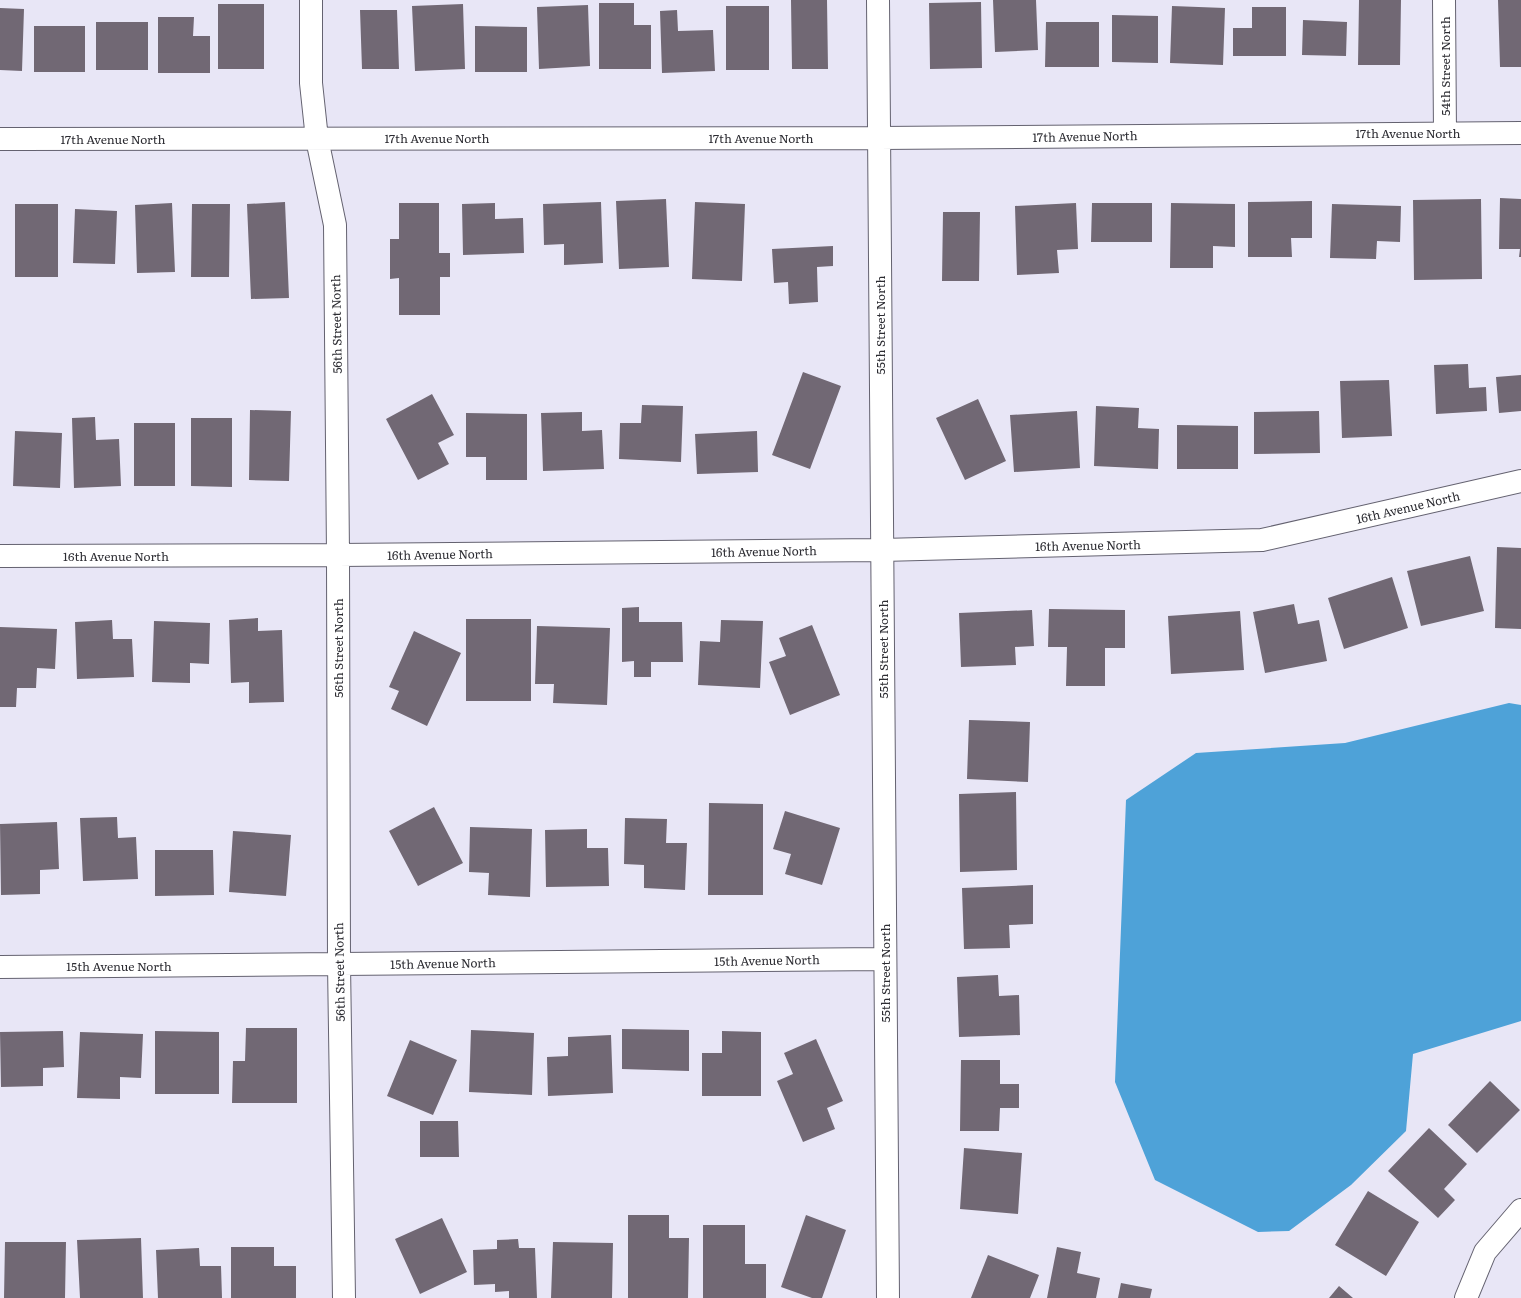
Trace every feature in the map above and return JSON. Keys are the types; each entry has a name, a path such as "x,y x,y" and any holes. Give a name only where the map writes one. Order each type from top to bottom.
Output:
{"street":[{"name":"56th Street North","path":"311,0 311,83 318,139 335,225 338,555 339,964 344,1298"},
{"name":"55th Street North","path":"878,0 888,1298"},
{"name":"54th Street North","path":"1444,0 1445,133"},
{"name":"17th Avenue North","path":"0,139 879,138 1521,133"},
{"name":"16th Avenue North","path":"0,556 338,555 882,550 1262,540 1521,481"},
{"name":"15th Avenue North","path":"0,967 885,958"},
{"path":"1466,1298 1485,1252 1521,1210"}],"water":[{"path":"1509,703 1521,705 1521,1021 1413,1054 1406,1131 1351,1185 1289,1231 1258,1232 1155,1180 1115,1082 1126,800 1196,753 1345,743"}],"building":[{"path":"791,0 827,0 828,69 792,69"},
{"path":"993,0 1036,0 1038,50 995,52"},
{"path":"1359,0 1401,0 1400,65 1358,65"},
{"path":"1498,0 1521,0 1521,67 1500,67"},
{"path":"981,2 982,68 930,69 929,3"},
{"path":"599,3 634,3 634,25 651,25 651,69 599,69"},
{"path":"218,4 264,4 264,69 218,69"},
{"path":"463,4 465,69 415,71 412,6"},
{"path":"588,5 590,66 539,69 537,7"},
{"path":"726,6 769,6 769,70 726,70"},
{"path":"1172,6 1225,8 1223,65 1170,63"},
{"path":"1252,7 1286,7 1286,56 1233,56 1233,28 1252,28"},
{"path":"0,8 24,9 22,71 0,70"},
{"path":"360,10 397,10 399,69 362,69"},
{"path":"677,10 678,31 713,30 715,71 662,73 660,11"},
{"path":"1112,15 1158,16 1158,63 1112,62"},
{"path":"158,17 194,17 193,36 210,36 210,73 158,73"},
{"path":"1303,20 1347,22 1346,56 1302,55"},
{"path":"96,22 148,22 148,70 96,70"},
{"path":"1046,22 1099,22 1099,67 1045,67"},
{"path":"34,26 85,26 85,72 34,72"},
{"path":"475,26 527,27 527,72 475,72"},
{"path":"1500,198 1521,199 1521,257 1519,257 1520,249 1499,249"},
{"path":"666,199 669,267 619,269 616,201"},
{"path":"1481,199 1482,279 1414,280 1413,200"},
{"path":"1312,201 1312,238 1291,238 1292,257 1248,257 1248,202"},
{"path":"285,202 289,298 251,299 247,204"},
{"path":"601,202 603,263 564,265 564,244 544,245 543,204"},
{"path":"695,202 745,204 742,281 692,279"},
{"path":"172,203 175,272 137,273 135,205"},
{"path":"399,203 439,203 439,253 450,253 450,277 440,277 440,315 399,315 399,278 390,279 390,239 399,239"},
{"path":"495,203 495,219 523,218 524,253 463,255 462,204"},
{"path":"1076,203 1078,249 1057,250 1059,273 1017,275 1015,206"},
{"path":"1092,203 1152,203 1152,242 1091,242"},
{"path":"1171,203 1235,204 1235,247 1213,246 1213,268 1170,268"},
{"path":"15,204 58,204 58,277 15,277"},
{"path":"192,204 230,204 229,277 191,277"},
{"path":"1332,204 1401,206 1400,242 1377,241 1376,259 1330,258"},
{"path":"75,209 117,211 115,264 73,263"},
{"path":"943,212 980,212 979,281 942,281"},
{"path":"833,246 833,266 817,267 818,302 789,304 788,282 774,283 772,249"},
{"path":"1468,364 1469,388 1486,387 1487,411 1436,414 1434,365"},
{"path":"803,372 841,386 810,469 772,455"},
{"path":"1521,375 1521,411 1499,413 1496,377"},
{"path":"1389,380 1392,436 1342,438 1340,381"},
{"path":"432,394 454,435 438,443 449,464 418,480 386,419"},
{"path":"978,399 1006,461 965,480 936,418"},
{"path":"642,405 683,406 681,462 619,459 620,423 641,423"},
{"path":"1096,406 1139,408 1138,428 1159,429 1158,469 1094,466"},
{"path":"250,410 291,411 289,481 249,480"},
{"path":"1077,411 1080,468 1014,472 1010,415"},
{"path":"1319,411 1320,453 1254,454 1254,412"},
{"path":"582,412 582,431 602,430 604,469 543,471 541,413"},
{"path":"466,413 527,414 527,480 486,480 486,457 466,457"},
{"path":"95,417 96,440 119,439 121,486 74,488 72,418"},
{"path":"191,418 232,418 232,487 191,486"},
{"path":"134,423 175,423 175,486 134,486"},
{"path":"1177,425 1238,426 1238,469 1177,469"},
{"path":"15,431 62,433 60,488 13,486"},
{"path":"757,431 758,472 697,474 695,434"},
{"path":"1497,547 1521,548 1521,629 1495,628"},
{"path":"1470,556 1484,611 1421,626 1407,571"},
{"path":"1392,577 1408,628 1344,649 1328,598"},
{"path":"1294,604 1298,624 1319,620 1327,661 1265,673 1253,612"},
{"path":"639,607 639,622 682,622 683,662 651,662 651,677 634,677 634,661 622,662 622,608"},
{"path":"1049,609 1125,610 1125,648 1105,648 1105,686 1066,686 1067,647 1048,647"},
{"path":"1032,610 1034,646 1015,647 1016,665 961,667 959,613"},
{"path":"1240,611 1244,670 1171,674 1168,616"},
{"path":"258,618 258,631 282,630 284,702 249,703 249,682 231,683 229,620"},
{"path":"466,619 531,619 531,701 466,701"},
{"path":"112,620 113,639 132,639 134,677 77,679 75,622"},
{"path":"721,620 763,621 760,688 698,685 700,641 720,642"},
{"path":"154,621 210,623 209,664 190,663 190,683 152,682"},
{"path":"812,625 840,695 790,715 769,662 786,656 779,638"},
{"path":"537,626 610,628 607,705 553,703 554,684 535,684"},
{"path":"0,627 57,629 55,669 37,668 36,688 17,688 16,707 0,707"},
{"path":"414,631 461,653 427,726 391,709 399,691 389,687"},
{"path":"969,720 1030,722 1028,782 967,779"},
{"path":"1016,792 1017,870 960,872 959,794"},
{"path":"709,803 763,804 763,895 708,895"},
{"path":"434,807 463,863 418,886 389,831"},
{"path":"785,811 840,828 822,885 785,874 791,854 773,849"},
{"path":"117,817 118,838 136,837 138,879 83,881 80,818"},
{"path":"625,818 667,819 666,843 687,843 685,890 644,888 644,865 624,864"},
{"path":"57,822 59,869 40,870 40,894 1,895 0,824"},
{"path":"470,827 532,829 530,897 488,895 489,873 469,872"},
{"path":"587,829 587,848 608,848 609,886 546,887 545,830"},
{"path":"233,831 291,835 286,896 229,892"},
{"path":"155,850 213,850 214,895 155,896"},
{"path":"1033,885 1033,924 1009,925 1010,948 964,949 962,888"},
{"path":"998,975 999,996 1019,995 1020,1035 959,1037 957,977"},
{"path":"246,1028 297,1028 297,1103 232,1103 233,1061 245,1061"},
{"path":"622,1029 689,1030 689,1071 622,1069"},
{"path":"471,1030 534,1033 532,1095 469,1092"},
{"path":"63,1031 64,1067 43,1068 43,1086 1,1087 0,1032"},
{"path":"155,1031 219,1032 219,1094 155,1094"},
{"path":"722,1031 761,1032 761,1096 702,1096 702,1053 722,1053"},
{"path":"80,1032 143,1034 141,1078 120,1077 120,1099 77,1098"},
{"path":"611,1035 613,1093 548,1096 547,1057 568,1056 568,1037"},
{"path":"816,1039 843,1101 827,1108 835,1129 803,1142 777,1081 793,1074 784,1053"},
{"path":"410,1040 457,1060 433,1115 387,1096"},
{"path":"961,1060 1000,1060 1000,1084 1019,1084 1019,1108 1000,1108 999,1131 960,1131"},
{"path":"1490,1081 1520,1110 1477,1153 1448,1125"},
{"path":"420,1121 458,1121 459,1157 420,1157"},
{"path":"1429,1128 1467,1164 1444,1189 1455,1200 1438,1218 1388,1171"},
{"path":"964,1148 1022,1153 1018,1214 960,1209"},
{"path":"1368,1191 1419,1222 1386,1276 1335,1245"},
{"path":"628,1215 669,1215 669,1238 689,1238 688,1298 628,1298"},
{"path":"806,1215 846,1230 822,1298 812,1298 781,1287"},
{"path":"442,1218 467,1272 420,1294 395,1239"},
{"path":"703,1225 745,1225 745,1264 766,1264 766,1298 703,1298"},
{"path":"141,1238 143,1298 80,1298 77,1240"},
{"path":"518,1239 519,1248 535,1248 537,1298 509,1298 509,1291 495,1292 495,1284 474,1285 473,1250 497,1249 497,1240"},
{"path":"5,1242 66,1242 65,1298 4,1298"},
{"path":"553,1242 613,1243 612,1298 551,1298"},
{"path":"231,1247 274,1247 274,1266 296,1266 296,1298 231,1298"},
{"path":"1057,1247 1081,1252 1077,1273 1100,1278 1096,1298 1047,1298"},
{"path":"199,1248 200,1266 221,1266 222,1298 158,1298 156,1250"},
{"path":"988,1255 1039,1275 1030,1298 971,1298"},
{"path":"1121,1283 1152,1289 1150,1298 1118,1298"},
{"path":"1339,1286 1353,1298 1329,1298"}]}
